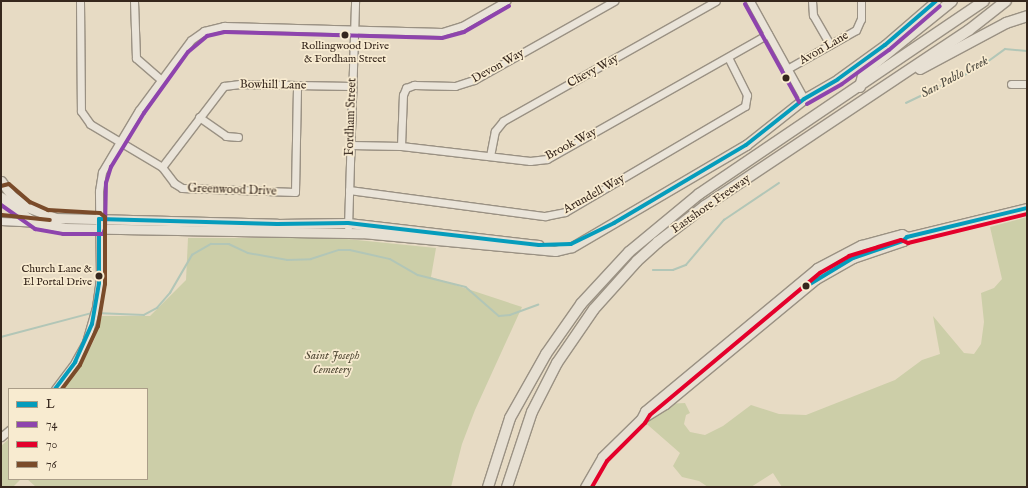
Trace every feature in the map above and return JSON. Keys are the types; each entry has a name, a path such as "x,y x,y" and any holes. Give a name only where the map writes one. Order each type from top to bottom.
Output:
{"highway":[{"path":"860,87 864,72 952,1"},
{"name":"Eastshore Freeway","path":"488,487 510,418 562,329 605,277 651,232 699,194 860,87 984,1"},
{"name":"Eastshore Freeway","path":"507,487 532,412 574,335 614,285 658,242 681,223 875,91 969,30 1006,1"},
{"path":"875,91 1006,23 1027,16"}],"main road":[{"path":"1,180 3,194 21,214 37,223 64,228 348,233 554,251 572,247 746,145 804,99 838,79 885,45 936,1"},
{"path":"3,194 27,208 47,216 277,224 348,223 539,245 571,244 585,238"},
{"path":"587,486 602,457 641,419 650,406 817,268 861,245 902,234 908,237 1027,208"}],"street":[{"name":"Greenwood Drive","path":"80,1 81,111 90,124 162,167 174,183 190,190 294,192 297,85"},
{"path":"134,1 136,58 161,80"},
{"name":"Fordham Street","path":"348,233 355,1"},
{"path":"56,388 76,362 92,324 96,307 100,277 100,177 119,141 161,80 191,40 212,28 224,26 442,32 462,26 506,1"},
{"name":"Devon Way","path":"401,146 403,95 406,88 414,85 455,86 474,80 614,1"},
{"name":"Chevy Way","path":"490,156 495,131 503,121 716,1"},
{"path":"750,1 804,99"},
{"path":"812,1 812,15 830,44"},
{"name":"Avon Lane","path":"788,69 856,30 861,19 861,1"},
{"name":"Brook Way","path":"351,145 401,146 530,161 547,159 768,34"},
{"name":"Arundell Way","path":"349,190 545,216 565,212 745,106 747,95 728,57"},
{"name":"Bowhill Lane","path":"162,167 224,86 240,84 352,86"},
{"path":"1011,84 1027,84"},
{"path":"199,117 226,136 238,137"},
{"path":"1,221 37,223"}],"green space":[{"path":"1027,217 1027,487 782,487 773,473 751,487 708,487 699,481 682,477 673,466 680,453 641,419 665,404 685,403 690,413 686,415 684,424 690,432 705,435 723,426 751,405 779,414 806,415 895,380 922,360 940,354 933,316 964,353 974,354 981,344 984,322 981,293 994,288 1002,279 990,227"},
{"name":"Saint Joseph Cemetery","path":"188,238 337,238 436,248 431,277 522,307 475,410 462,444 451,487 36,487 28,480 148,480 148,388 65,388 85,358 95,338 102,316 150,316 186,280"},
{"path":"8,440 8,480 20,480 13,487 1,487 1,446"}],"waterway":[{"name":"San Pablo Creek","path":"906,103 979,68 1005,49 1027,51"},
{"name":"San Pablo Creek","path":"653,270 673,270 686,265 724,220 779,183"},
{"name":"San Pablo Creek","path":"96,313 144,315 157,308 170,293 192,255 211,244 229,244 248,253 287,260 311,259 339,250 350,250 390,259 418,275 466,287 499,316 510,315 538,305"},
{"name":"San Pablo Creek","path":"1,337 92,313"}],"transit line":[{"name":"L","path":"56,388 75,362 92,324 99,283 99,219 277,224 348,223 539,245 571,244 614,223 746,145 804,99 838,79 885,45 936,1"},
{"name":"74","path":"745,4 799,102"},
{"name":"74","path":"1,205 35,229 63,234 103,234 105,229 106,183 111,167 144,113 188,52 207,36 225,32 442,38 464,32 509,6"},
{"name":"74","path":"807,104 842,84 889,50 940,6"},
{"name":"76","path":"1,186 9,184 30,202 48,210 100,213 105,217 105,284 98,326 80,365 63,388"},
{"name":"L","path":"805,287 853,258 903,241 907,237 1027,208"},
{"name":"70","path":"592,487 607,461 645,423 650,415 820,273 849,256 901,240 908,243 1027,214"},
{"name":"76","path":"2,215 50,220"}],"place":[{"name":"Rollingwood Drive & Fordham Street","path":"345,35"},
{"name":"Church Lane & El Portal Drive","path":"99,276"}]}
